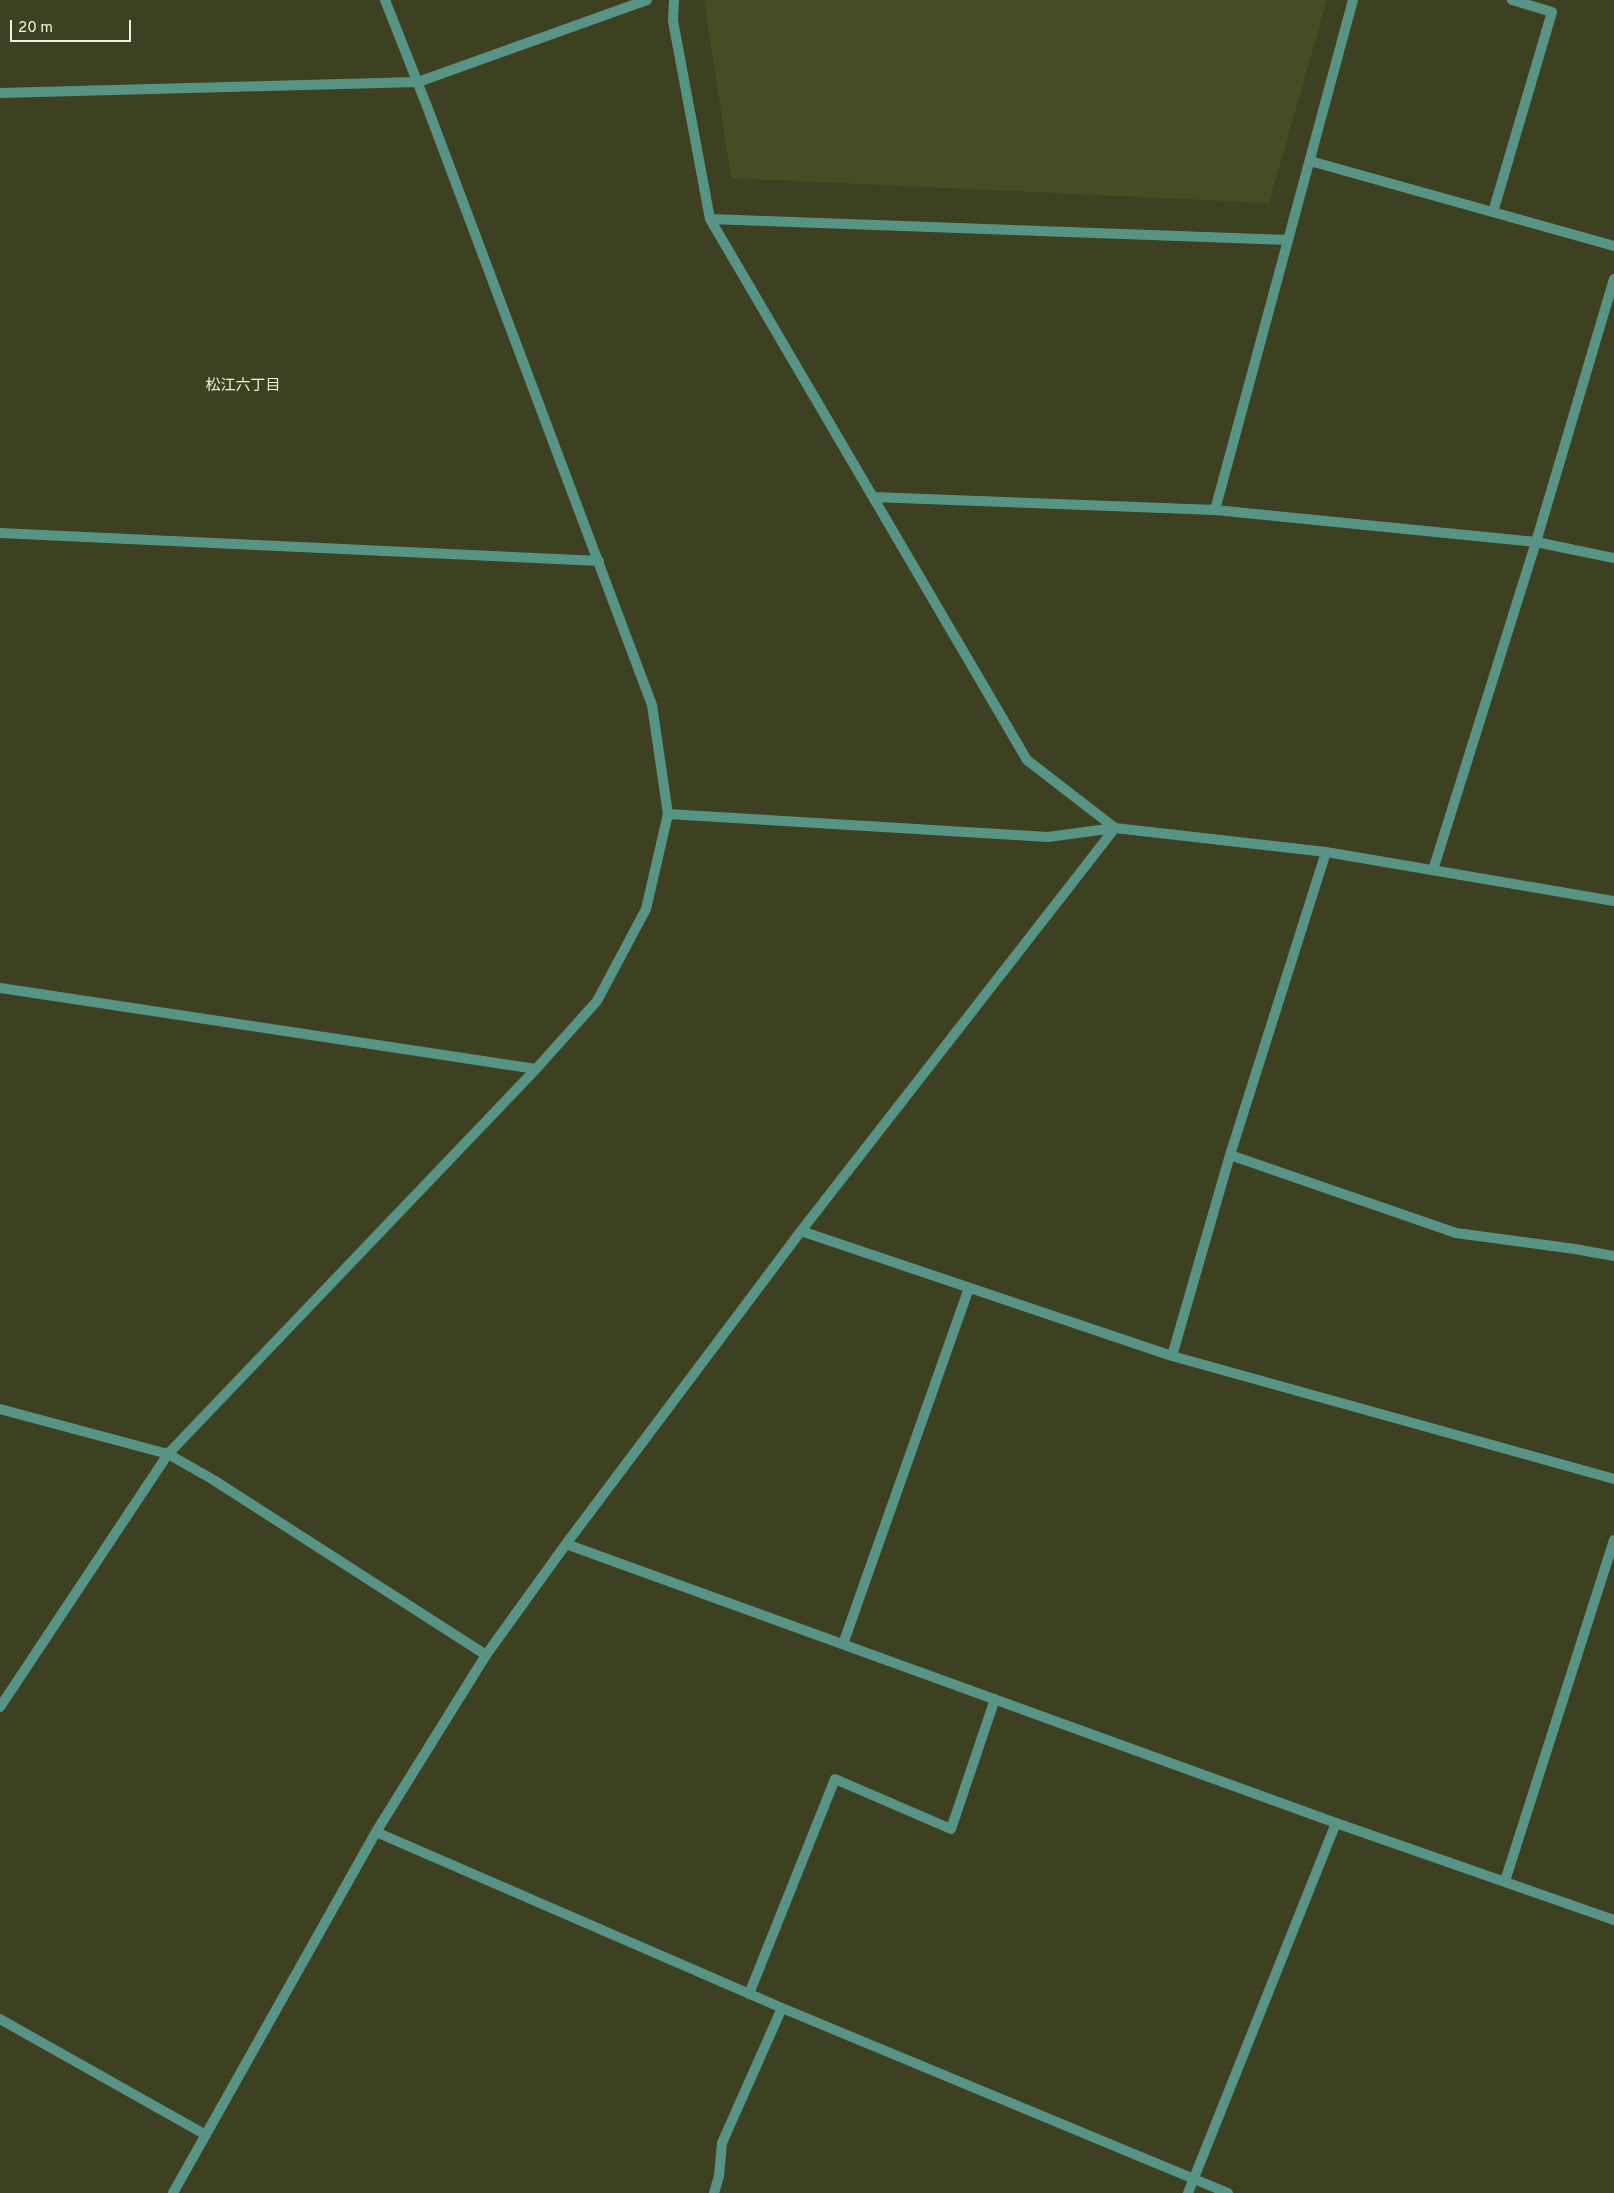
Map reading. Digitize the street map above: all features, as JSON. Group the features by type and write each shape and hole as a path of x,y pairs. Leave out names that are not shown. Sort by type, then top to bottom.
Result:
{"street":[{"path":"0,1707 168,1454 536,1069 597,1001 646,909 668,814 652,705 418,82 385,0"},
{"path":"0,93 418,82 647,0"},
{"path":"674,0 673,21 710,219 1027,760 1115,828"},
{"path":"1215,510 1353,0"},
{"path":"1493,212 1552,12 1512,0"},
{"path":"1310,161 1614,246"},
{"path":"710,219 1288,240"},
{"path":"1433,870 1536,542 1614,279"},
{"path":"873,497 1215,510 1536,542 1614,558"},
{"path":"0,533 599,561"},
{"path":"668,814 1048,837 1115,828 1326,852 1614,902"},
{"path":"173,2193 376,1832 486,1655 566,1544 801,1231 1115,828"},
{"path":"1172,1356 1230,1155 1326,852"},
{"path":"0,988 536,1069"},
{"path":"1230,1155 1456,1234 1575,1249 1614,1256"},
{"path":"801,1231 1172,1356 1614,1480"},
{"path":"843,1644 969,1288"},
{"path":"0,1409 168,1454 212,1479 486,1655"},
{"path":"1505,1882 1614,1540"},
{"path":"566,1544 1336,1823 1614,1920"},
{"path":"748,1994 835,1779 951,1828 995,1699"},
{"path":"1188,2193 1336,1823"},
{"path":"376,1832 748,1994 1228,2193"},
{"path":"714,2193 720,2176 722,2143 782,2008"},
{"path":"0,2018 206,2135"}],"shaded area":[{"path":"704,0 1327,0 1269,203 731,178"}],"district":[{"name":"松江六丁目","path":"243,387"}]}
